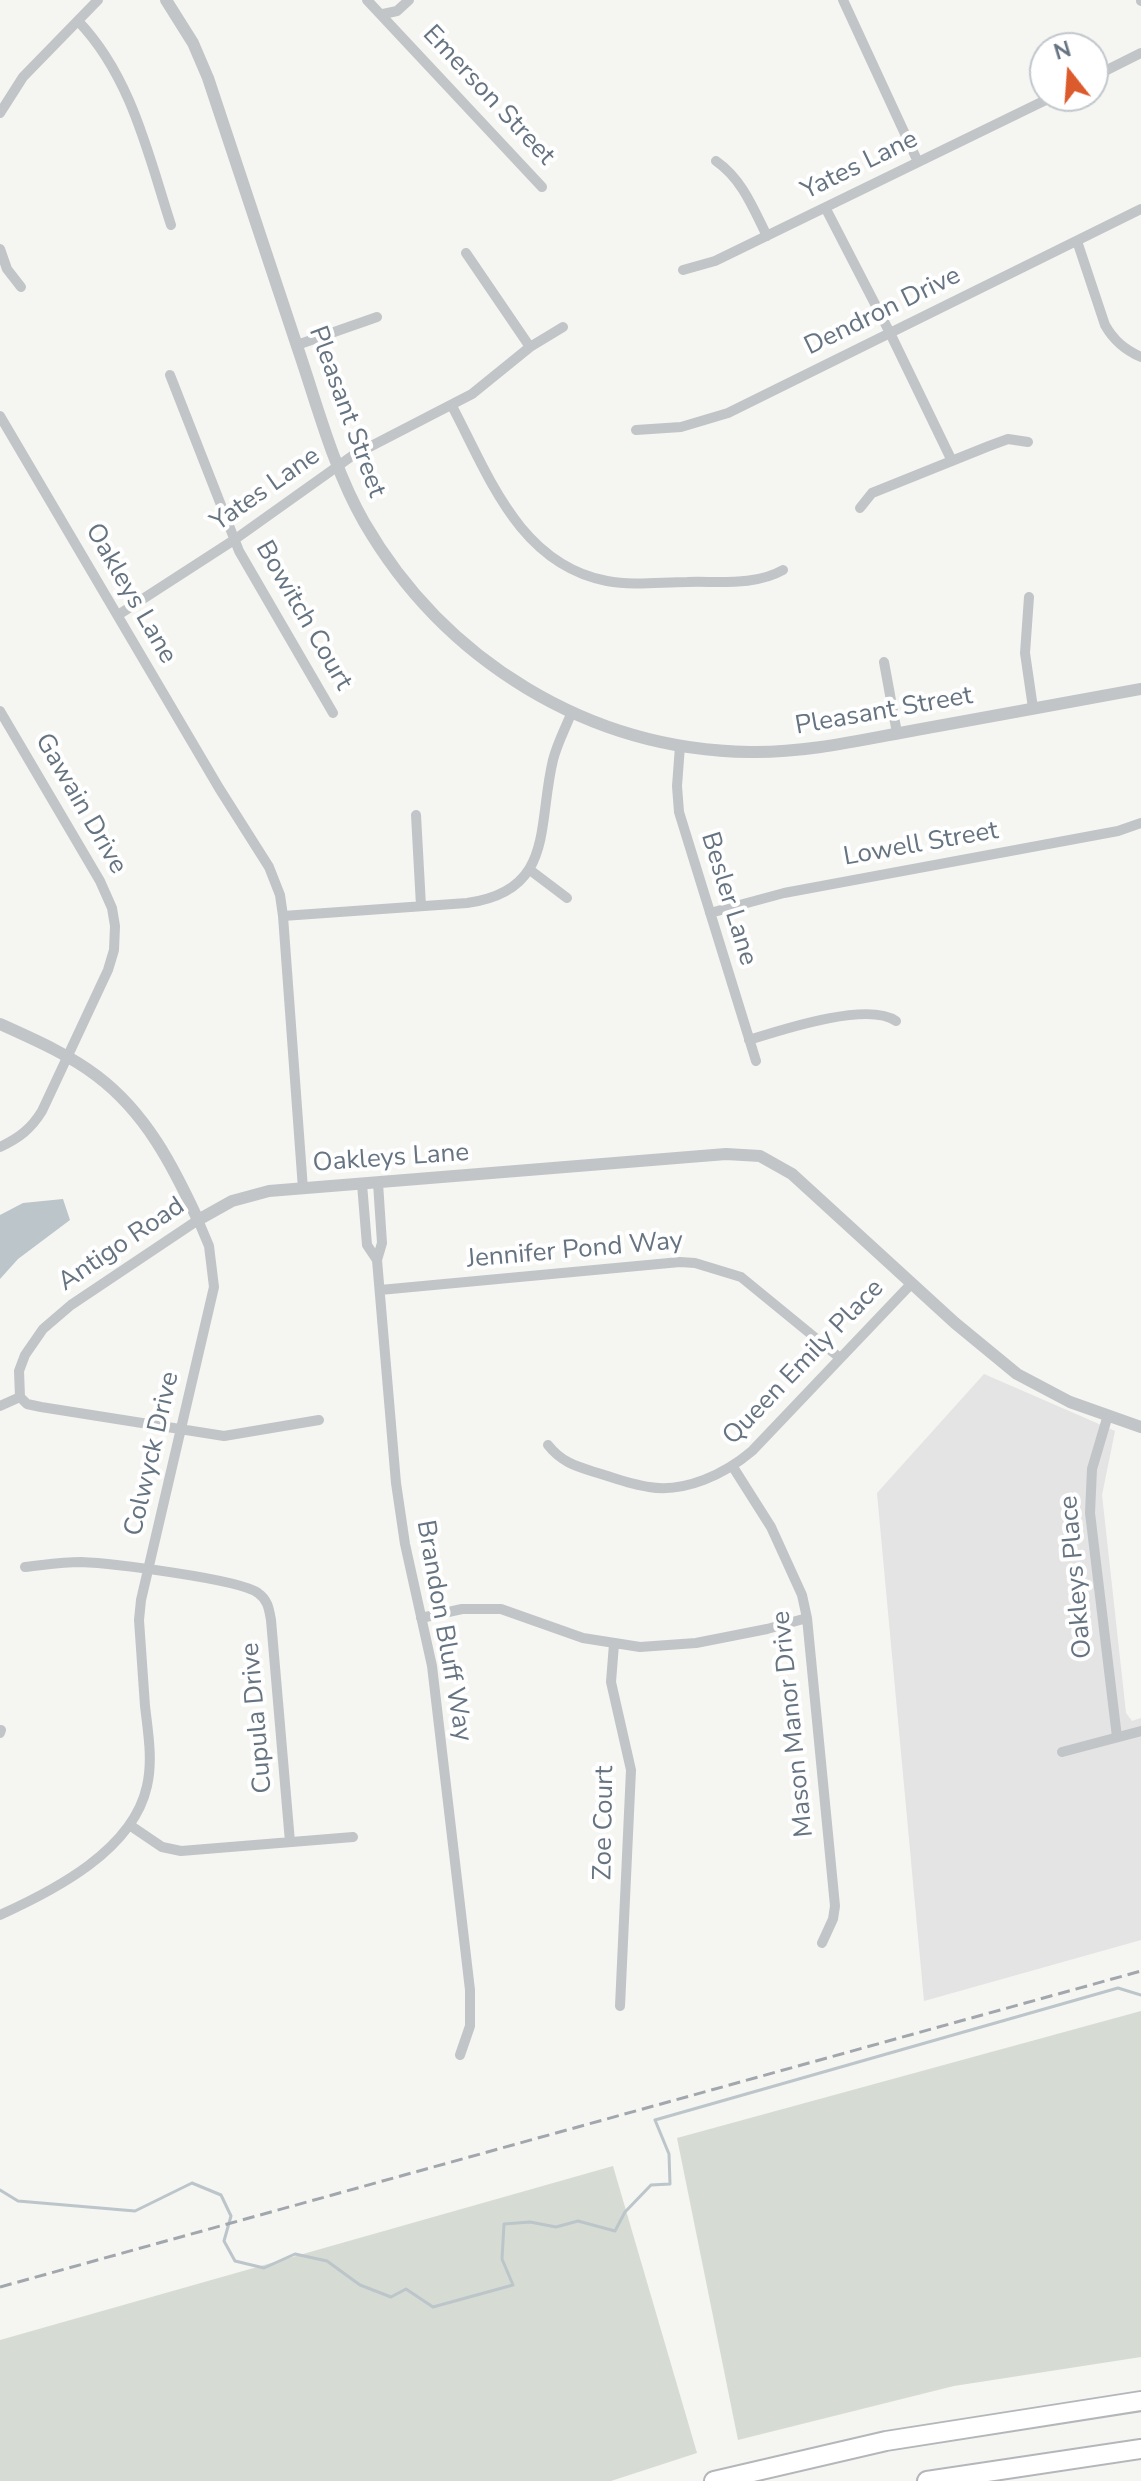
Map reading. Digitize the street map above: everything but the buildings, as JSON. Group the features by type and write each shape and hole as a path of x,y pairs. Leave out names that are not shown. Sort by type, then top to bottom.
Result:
{"highway":[{"path":"714,2481 899,2438 1141,2401"},
{"path":"927,2481 1141,2449"}],"street":[{"path":"0,113 23,77 98,0"},
{"name":"Pleasant Street","path":"166,0 193,43 208,78 350,494 376,542 418,599 459,640 490,665 571,714 625,733 680,746 722,751 786,751 1141,689"},
{"name":"Emerson Street","path":"367,0 542,187"},
{"path":"383,14 397,11 409,0"},
{"path":"843,0 918,162"},
{"path":"78,21 106,54 123,86 171,225"},
{"path":"1109,69 1141,53"},
{"name":"Yates Lane","path":"683,270 715,261 1029,108"},
{"path":"716,161 729,170 741,185 767,236"},
{"path":"826,209 952,461"},
{"name":"Dendron Drive","path":"636,430 681,427 711,420 1141,209"},
{"path":"1077,241 1105,325 1121,346 1141,357"},
{"path":"0,249 7,269 21,287"},
{"path":"466,253 530,347"},
{"path":"297,345 377,317"},
{"name":"Yates Lane","path":"118,615 234,540 364,449 472,394 530,347 563,327"},
{"name":"Bowitch Court","path":"170,375 246,565 333,713"},
{"path":"452,406 516,524 538,548 566,568 586,576 628,583 762,580 783,570"},
{"name":"Oakleys Lane","path":"0,416 219,788 269,867 280,895 303,1189 747,1154 771,1160 792,1174 988,1352 1017,1374 1048,1392 1141,1427"},
{"path":"860,508 872,493 1008,439 1028,442"},
{"path":"1029,597 1025,653 1033,708"},
{"path":"884,662 897,733"},
{"name":"Gawain Drive","path":"0,711 100,881 112,908 115,936 108,970 32,1127 0,1147"},
{"path":"283,916 487,900 506,892 524,879 540,847 553,759 571,714"},
{"name":"Besler Lane","path":"680,746 679,812 756,1061"},
{"path":"416,815 421,906"},
{"name":"Lowell Street","path":"710,913 784,893 1118,831 1141,823"},
{"path":"530,870 567,898"},
{"path":"749,1040 804,1025 859,1015 887,1016 896,1021"},
{"name":"Colwyck Drive","path":"0,1024 67,1057 109,1085 148,1127 163,1150 209,1246 214,1287 139,1620 149,1743 148,1782 144,1799 131,1826 104,1853 40,1895 0,1915"},
{"name":"Brandon Bluff Way","path":"378,1183 382,1243 377,1260 396,1483 405,1544 432,1666 471,2003 470,2026 460,2055"},
{"name":"Brandon Bluff Way","path":"362,1184 367,1245 377,1260"},
{"name":"Antigo Road","path":"20,1397 19,1371 25,1355 49,1323 71,1305 218,1207 246,1196 303,1189"},
{"name":"Jennifer Pond Way","path":"380,1290 695,1263 724,1270 748,1281 840,1358"},
{"name":"Queen Emily Place","path":"548,1445 566,1463 650,1488 695,1482 733,1467 752,1451 912,1283"},
{"path":"0,1406 20,1397 27,1404 41,1407 215,1435 240,1435 319,1420"},
{"name":"Oakleys Place","path":"1108,1415 1092,1469 1090,1513 1117,1737"},
{"name":"Mason Manor Drive","path":"733,1467 771,1527 792,1569 807,1618 835,1906 833,1919 822,1943"},
{"path":"25,1567 81,1562 148,1570"},
{"name":"Cupula Drive","path":"148,1570 243,1585 260,1594 269,1606 290,1842"},
{"path":"421,1618 462,1609 501,1609 583,1638 650,1647 696,1643 807,1618"},
{"name":"Zoe Court","path":"614,1644 611,1682 630,1759 632,1781 620,2006"},
{"path":"1062,1752 1141,1731"},
{"path":"131,1826 162,1847 181,1851 353,1837"}],"shaded area":[{"path":"63,1199 70,1220 18,1259 0,1279 0,1215 23,1203"},
{"path":"984,1374 1115,1431 1102,1495 1126,1713 1132,1721 1141,1718 1141,1940 924,2001 877,1493"},
{"path":"1141,2011 1141,2357 954,2386 738,2440 677,2138"},
{"path":"613,2166 697,2453 611,2481 0,2481 0,2340"}],"waterway":[{"path":"0,2190 18,2201 135,2211 192,2183 221,2195 231,2216 224,2241 235,2261 264,2268 295,2254 327,2261 360,2285 391,2297 406,2289 433,2307 513,2285 502,2259 504,2224 530,2222 556,2227 578,2221 615,2231 625,2212 651,2185 670,2184 669,2154 655,2120 1118,1988 1141,1995"}],"railway":[{"path":"0,2287 1141,1971"}]}
